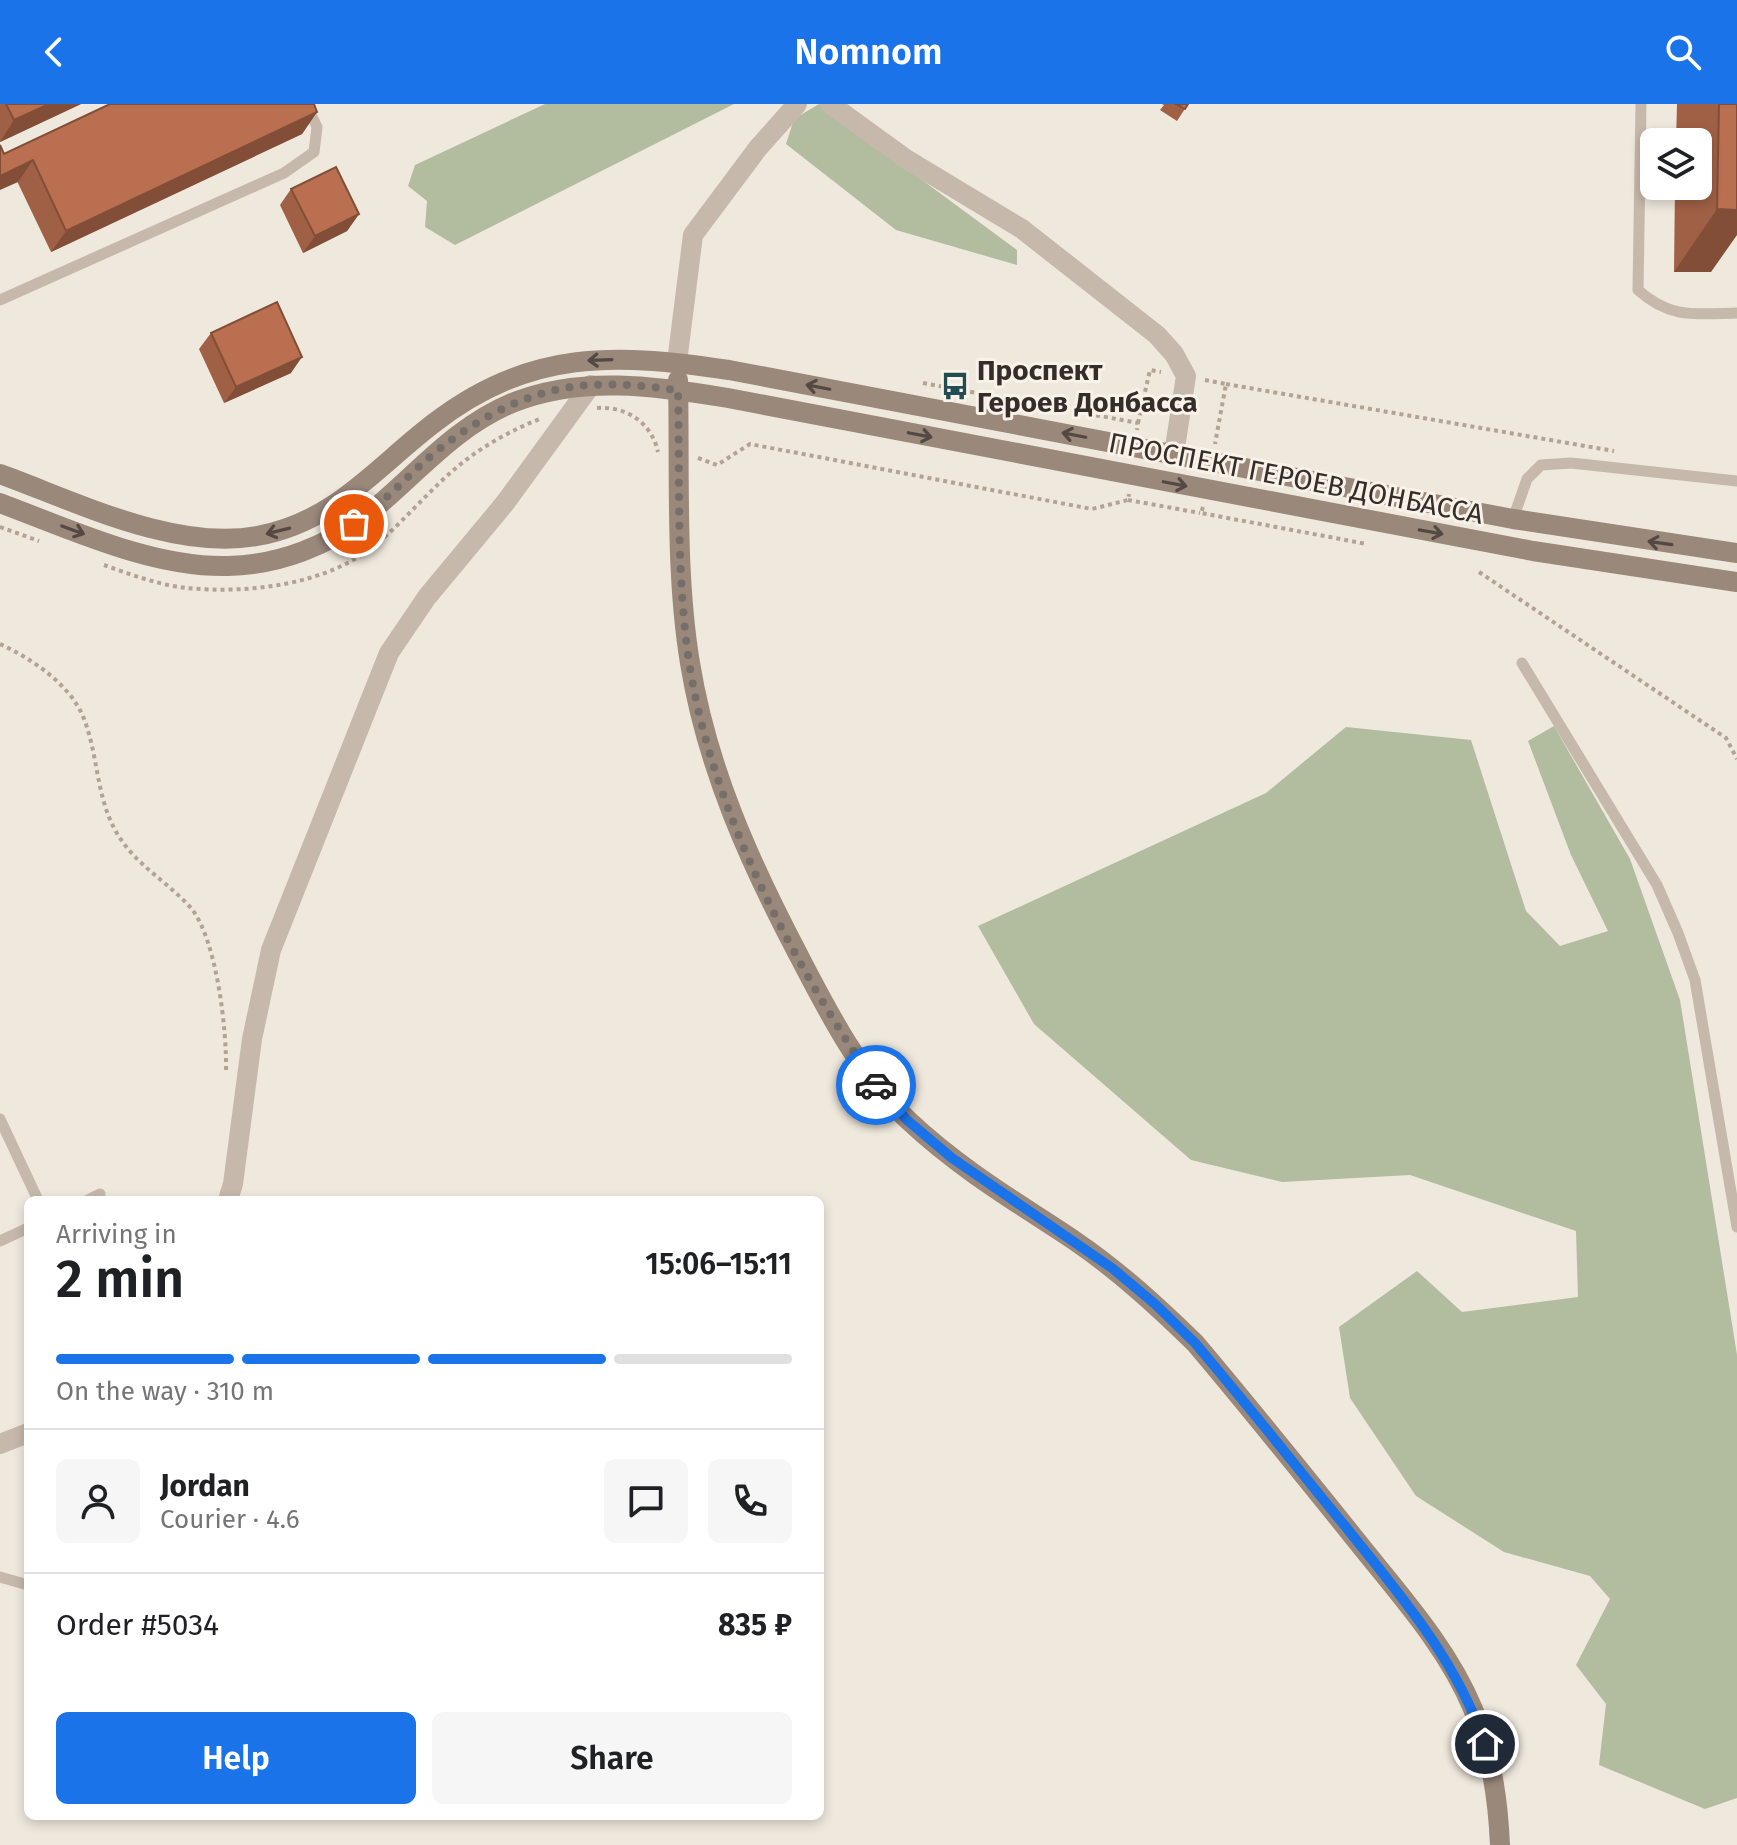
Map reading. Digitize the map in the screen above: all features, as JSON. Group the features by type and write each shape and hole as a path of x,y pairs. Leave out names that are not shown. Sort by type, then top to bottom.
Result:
{"street":[{"path":"797,104 758,148 693,235 677,362 682,598 689,662 709,750 730,812 768,896 847,1043 877,1086 907,1120 980,1179 1112,1268 1195,1343 1412,1610 1451,1665 1473,1708 1494,1783 1500,1845"},
{"path":"830,104 906,159 1022,229 1157,335 1174,354 1186,376 1174,454"},
{"name":"ПРОСПЕКТ ГЕРОЕВ ДОНБАССА","path":"0,474 117,517 174,533 216,539 256,536 293,527 325,513 357,490 434,423 474,395 517,375 560,363 597,359 677,362 1513,519 1737,553"},
{"path":"229,1196 252,1039 271,950 389,653 427,597 505,503 591,385"},
{"name":"ПРОСПЕКТ ГЕРОЕВ ДОНБАССА","path":"0,503 106,542 190,564 228,566 269,561 305,551 340,534 368,514 432,455 473,424 511,404 548,391 591,385 678,390 1533,551 1737,582"},
{"path":"0,1444 24,1435"}],"lane":[{"path":"0,300 284,173 314,152 317,127 306,104"},
{"path":"1641,104 1638,290 1653,304 1679,314 1737,313"},
{"path":"1513,519 1527,479 1541,465 1571,463 1737,481"},
{"path":"1522,663 1657,885 1678,933 1695,980 1737,1227"},
{"path":"0,1119 36,1196"},
{"path":"96,1196 100,1194"},
{"path":"0,1241 24,1230"},
{"path":"0,1577 24,1584"}],"path":[{"path":"923,383 1138,423 1135,447"},
{"path":"1226,384 1613,451"},
{"path":"590,409 604,408 626,413 642,423 654,435 659,458 697,458 717,465 750,444 1092,509 1128,500 1201,513"},
{"path":"98,563 184,588 242,589 300,581 340,565 376,545 462,463 516,428 551,415"},
{"path":"1128,500 1131,476"},
{"path":"0,527 42,542"},
{"path":"1479,572 1726,738 1737,759"},
{"path":"0,644 20,654 63,687 81,713 103,804 118,835 135,858 189,906 200,921 222,1009 226,1084"}],"green space":[{"path":"545,104 734,104 455,245 425,227 427,201 408,186 415,165"},
{"path":"819,104 1017,250 1017,265 896,230 786,144 794,119"},
{"path":"1554,726 1630,859 1680,1000 1737,1355 1737,1798 1705,1809 1599,1765 1606,1704 1576,1665 1610,1599 1590,1576 1504,1552 1416,1496 1350,1398 1339,1327 1417,1271 1462,1312 1578,1297 1576,1231 1410,1175 1282,1182 1191,1160 1034,1024 978,926 1266,793 1346,727 1471,740 1526,911 1560,946 1608,931 1571,855 1528,741"}],"building":[{"path":"6,104 49,104 14,120"},
{"path":"110,104 314,104 317,112 66,231 33,160 0,176 0,145 4,154"},
{"path":"1719,104 1737,104 1737,210 1717,209"},
{"path":"336,167 359,214 315,236 291,189"},
{"path":"277,302 302,357 236,387 211,333"}],"way so far":[{"path":"354,524 432,455 473,424 511,404 548,391 591,385 678,390 682,598 689,662 709,750 730,812 768,896 810,979 847,1043 876,1085"}],"place":[{"name":"Проспект Героев Донбасса","path":"955,386"}],"route":[{"path":"876,1085 907,1120 952,1158 1112,1268 1195,1343 1412,1610 1451,1665 1473,1708 1485,1744"}]}
